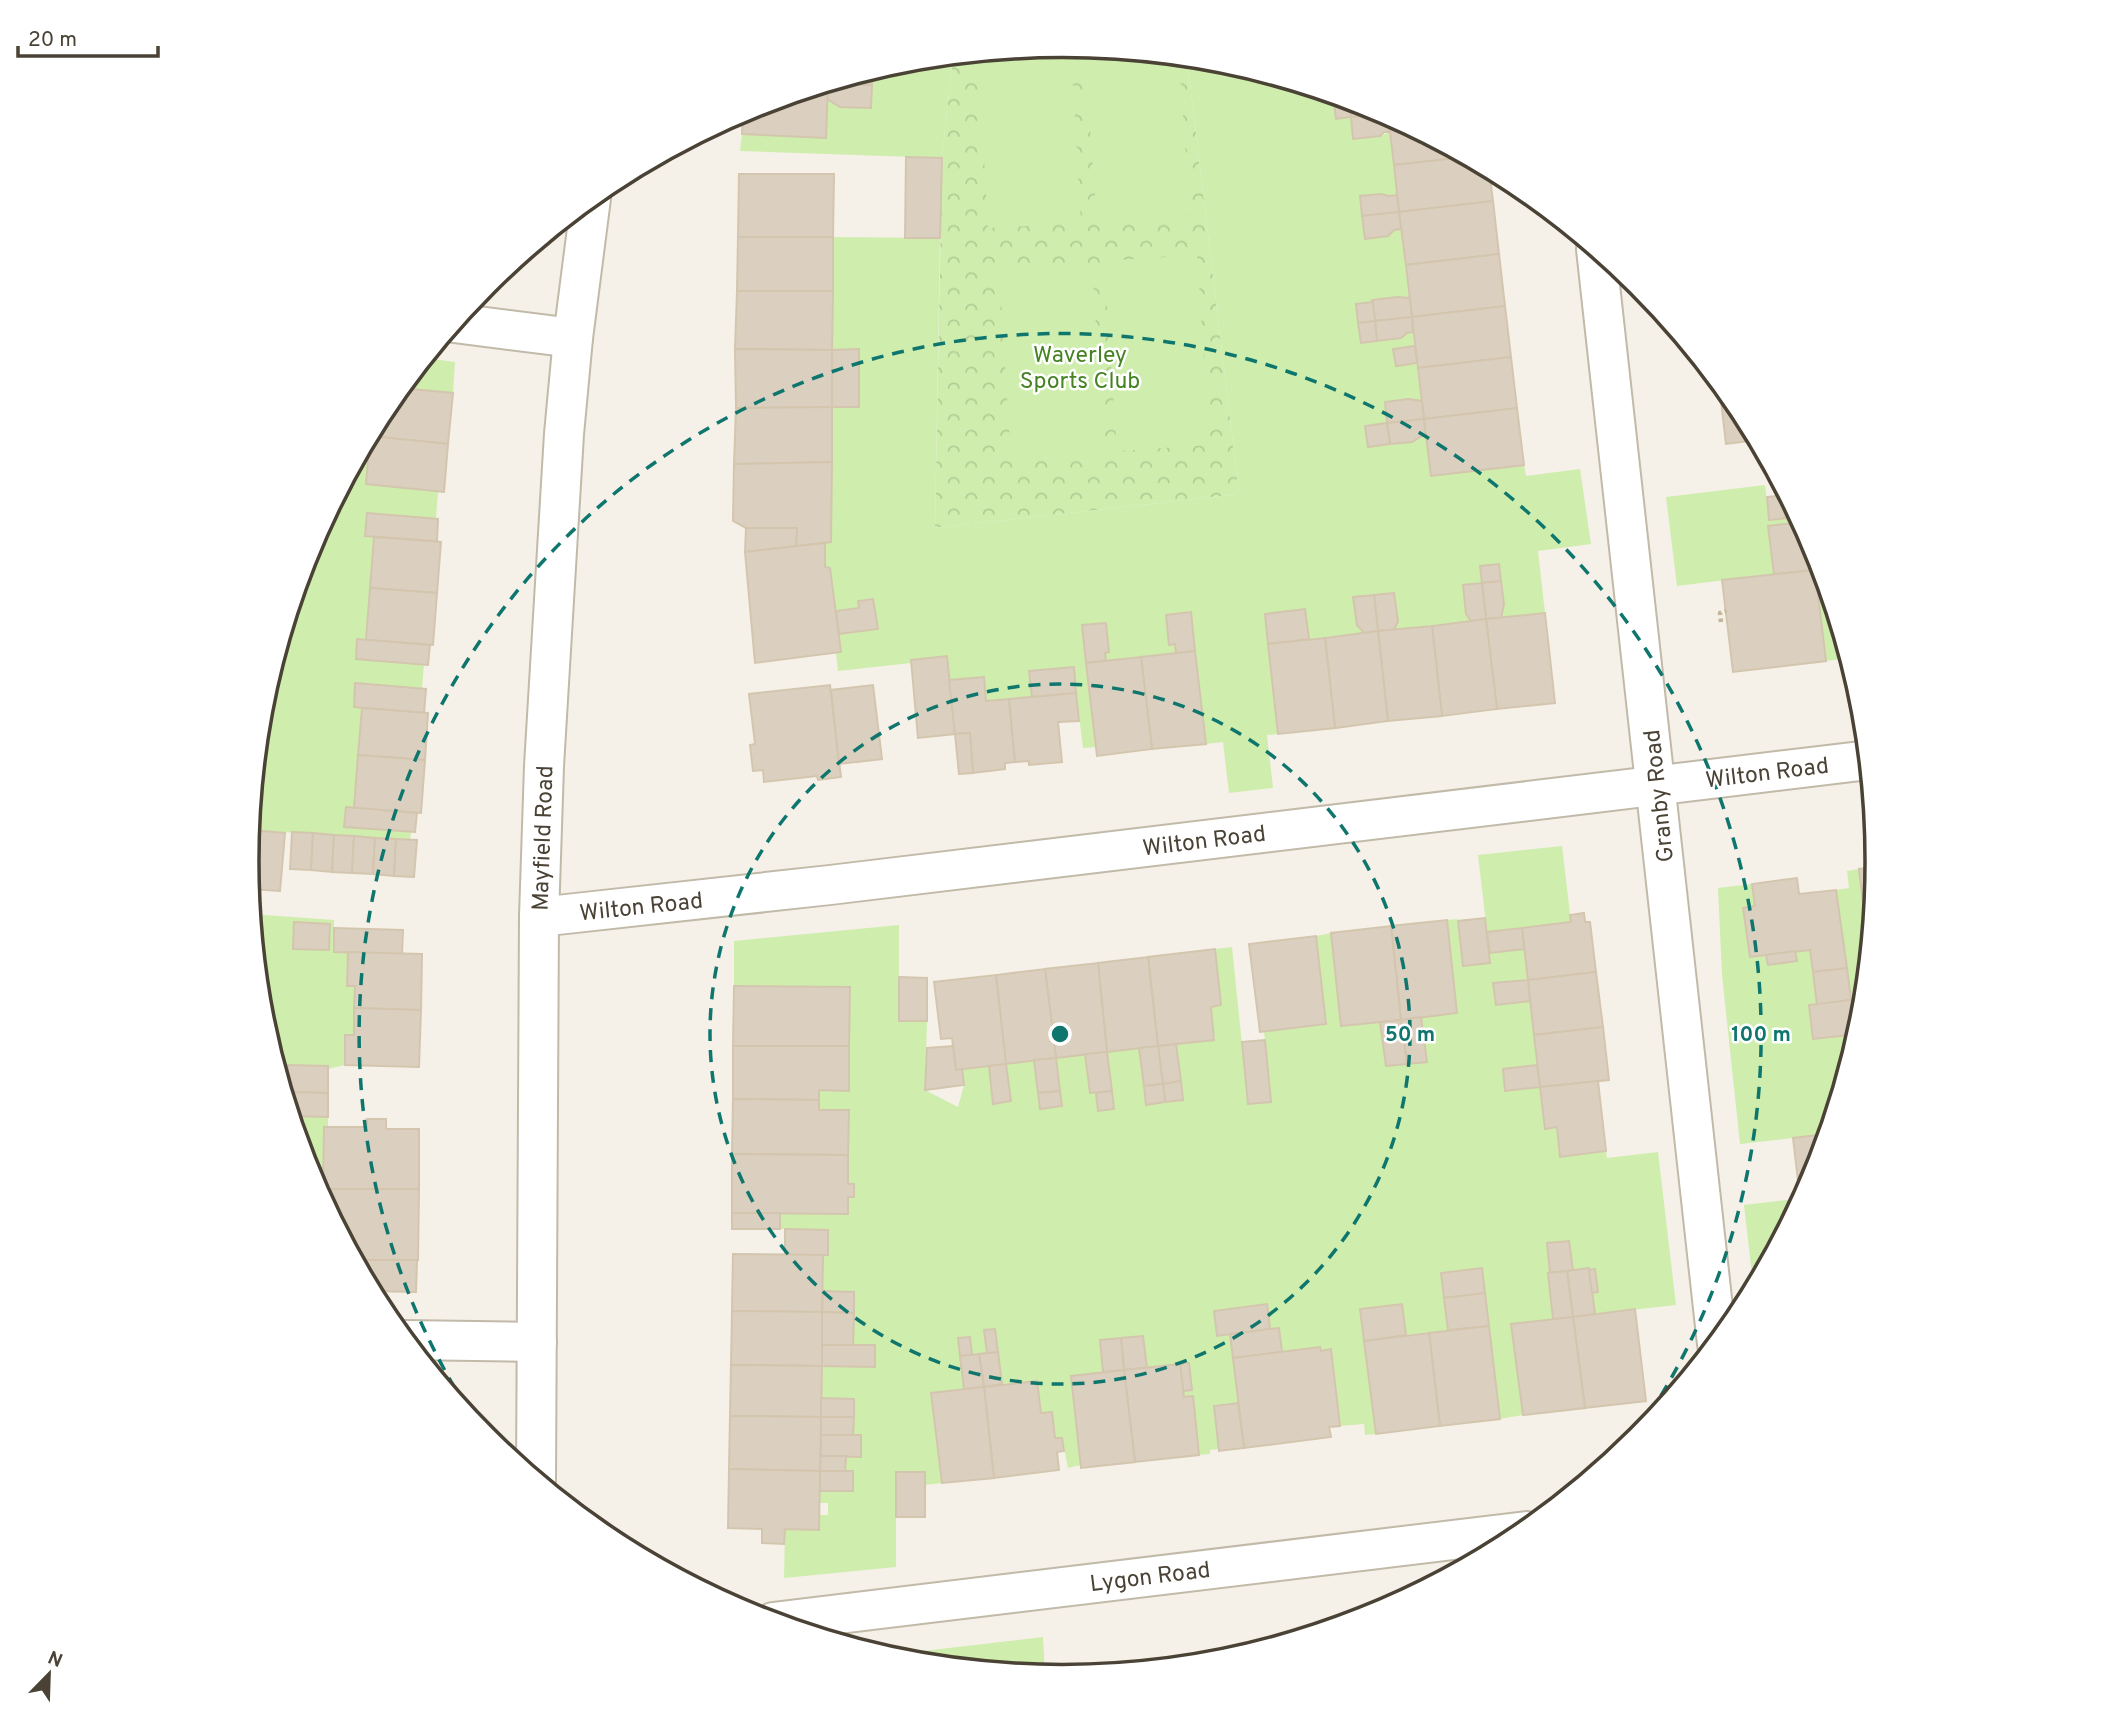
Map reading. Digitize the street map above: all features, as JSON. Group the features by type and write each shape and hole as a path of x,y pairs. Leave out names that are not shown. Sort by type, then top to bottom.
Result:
{"street":[{"name":"Mayfield Road","path":"536,1469 539,916 544,766 573,338 589,212"},
{"name":"Granby Road","path":"1597,262 1715,1330"},
{"path":"465,324 573,338"},
{"name":"Wilton Road","path":"539,916 830,885 1859,761"},
{"path":"417,1340 537,1342"},
{"name":"Lygon Road","path":"795,1619 1503,1534"}],"path":[{"path":"1721,622 1720,613 1726,611"}],"green space":[{"name":"Waverley Sports Club","path":"1062,58 1115,59 1188,68 1239,494 935,528 942,158 952,66 1010,59"},
{"path":"1072,58 1081,223 988,228 978,63 1010,59"},
{"path":"1085,58 1115,59 1180,67 1190,215 1097,222"},
{"path":"952,66 942,158 740,151 742,134 825,138 827,99 840,107 870,108 871,81"},
{"path":"1188,68 1271,85 1334,105 1336,119 1351,117 1354,139 1390,132 1397,195 1360,196 1362,216 1394,230 1401,229 1410,298 1357,304 1361,343 1401,338 1413,332 1415,346 1393,349 1396,366 1417,363 1422,401 1408,399 1385,402 1387,423 1368,447 1412,442 1425,434 1431,476 1524,465 1526,476 1580,469 1591,544 1538,551 1545,613 1501,618 1504,604 1499,564 1480,566 1482,583 1463,586 1466,614 1471,621 1394,630 1398,621 1394,593 1353,597 1357,625 1364,633 1309,639 1305,609 1265,614 1278,734 1267,735 1273,788 1229,793 1223,742 1206,744 1191,613 1166,616 1169,644 1175,644 1176,653 1106,661 1105,653 1109,652 1106,623 1082,626 1096,747 1083,748 1073,667 1029,671 1032,697 986,701 984,677 949,680 946,656 911,660 911,663 838,671 836,653 841,652 839,634 878,628 873,599 858,601 859,608 836,611 830,568 825,567 825,543 831,542 832,407 858,407 859,350 832,350 833,237 940,238 935,528 1239,494"},
{"path":"1197,255 1210,445 1117,451 1104,261"},
{"path":"1092,263 1104,453 1011,459 999,268"},
{"path":"435,359 455,362 453,393 413,389"},
{"path":"368,457 366,484 438,491 436,519 367,514 365,535 374,537 366,640 424,664 422,688 355,684 354,707 362,708 354,808 344,827 411,832 410,840 260,831 266,757 286,653 320,554"},
{"path":"1765,485 1769,520 1789,518 1791,523 1768,526 1774,574 1677,586 1666,497"},
{"path":"1817,585 1840,659 1826,661"},
{"path":"1562,846 1571,922 1487,932 1478,855"},
{"path":"1859,869 1865,917 1854,1000 1851,1000 1836,890 1849,888 1847,871"},
{"path":"1752,884 1755,906 1743,908 1750,957 1766,955 1768,965 1796,961 1795,951 1810,950 1817,1005 1809,1006 1813,1039 1847,1035 1818,1135 1740,1144 1722,975 1718,888"},
{"path":"260,915 334,920 334,952 348,952 347,985 355,986 354,1035 345,1035 345,1065 328,1069 328,1066 288,1065 288,1076 274,1018"},
{"path":"1457,919 1463,966 1490,963 1490,953 1524,949 1528,980 1494,983 1496,1005 1530,1001 1537,1065 1503,1069 1505,1090 1540,1087 1545,1129 1557,1127 1560,1156 1606,1151 1607,1158 1658,1152 1676,1305 1595,1314 1592,1293 1595,1269 1573,1270 1569,1241 1547,1243 1553,1319 1512,1324 1523,1415 1500,1419 1482,1269 1441,1273 1448,1330 1406,1335 1402,1304 1360,1309 1376,1434 1365,1435 1364,1424 1340,1426 1331,1350 1321,1351 1320,1347 1282,1352 1270,1329 1266,1304 1214,1311 1217,1335 1230,1334 1238,1403 1214,1406 1219,1449 1210,1450 1210,1454 1199,1455 1193,1396 1184,1397 1183,1391 1192,1390 1189,1363 1147,1368 1143,1336 1100,1340 1103,1372 1071,1377 1081,1465 1068,1468 1062,1438 1055,1438 1052,1413 1041,1413 1037,1381 1002,1384 995,1329 984,1331 987,1353 972,1355 970,1337 958,1338 964,1389 931,1393 942,1483 925,1485 924,1472 896,1472 896,1567 784,1578 785,1529 819,1530 820,1515 828,1515 828,1503 820,1503 820,1491 852,1491 853,1471 845,1471 846,1456 861,1456 861,1435 853,1435 854,1399 821,1398 822,1366 875,1366 875,1345 853,1346 854,1292 823,1291 823,1255 828,1255 828,1230 780,1229 780,1213 848,1213 849,1110 819,1110 819,1090 849,1091 850,987 734,986 734,941 899,925 899,1020 927,1021 925,1090 958,1107 964,1085 962,1069 989,1066 993,1104 1010,1101 1006,1064 1034,1060 1040,1108 1061,1106 1056,1058 1085,1054 1090,1093 1096,1093 1098,1110 1114,1108 1107,1052 1139,1048 1146,1104 1183,1100 1176,1044 1214,1039 1211,1007 1221,1005 1215,949 1232,947 1248,1103 1271,1101 1264,1032 1326,1024 1316,936 1331,933 1341,1026 1380,1022 1386,1066 1427,1062 1421,1017 1457,1013 1447,920"},
{"path":"300,1116 328,1117 328,1127 324,1127 323,1168 320,1168"},
{"path":"1791,1200 1752,1274 1744,1205"},
{"path":"1043,1637 1044,1665 1010,1664 917,1652"}],"building":[{"path":"872,81 872,85 856,85"},
{"path":"856,85 872,85 871,108 840,107 827,99 827,93"},
{"path":"828,93 826,138 742,134 742,125"},
{"path":"1334,105 1350,111 1351,117 1336,119"},
{"path":"1350,111 1362,116 1351,117"},
{"path":"1362,116 1389,128 1390,132 1353,139 1351,117"},
{"path":"1390,128 1452,159 1394,165"},
{"path":"906,157 942,158 940,238 905,238"},
{"path":"1452,159 1491,182 1493,201 1399,212 1394,165"},
{"path":"739,174 834,174 833,237 738,237"},
{"path":"1397,195 1399,212 1362,216 1360,196"},
{"path":"1493,201 1499,254 1406,265 1399,212"},
{"path":"1399,212 1401,229 1394,230 1388,236 1365,239 1362,216"},
{"path":"738,237 833,237 833,291 737,291"},
{"path":"1499,254 1505,306 1412,317 1406,265"},
{"path":"737,291 833,291 832,350 735,349"},
{"path":"1410,298 1412,317 1375,321 1372,300"},
{"path":"1373,302 1375,321 1358,323 1356,304"},
{"path":"1505,306 1511,357 1418,368 1412,317"},
{"path":"1412,317 1413,332 1401,338 1377,341 1375,321"},
{"path":"1375,321 1377,341 1361,343 1358,323"},
{"path":"1415,346 1417,363 1396,366 1393,349"},
{"path":"735,349 832,350 832,407 736,408"},
{"path":"859,349 859,407 832,407 832,350"},
{"path":"1511,357 1517,408 1424,419 1418,368"},
{"path":"413,389 453,393 448,444 380,437"},
{"path":"1408,399 1422,401 1424,419 1387,423 1385,402"},
{"path":"1721,401 1747,441 1726,444"},
{"path":"832,407 832,462 734,464 736,408"},
{"path":"1517,408 1524,465 1431,476 1424,419"},
{"path":"1424,419 1425,434 1412,442 1390,444 1387,423"},
{"path":"1387,423 1390,444 1368,447 1365,426"},
{"path":"380,437 448,444 444,492 366,484 368,456"},
{"path":"832,462 831,542 796,546 797,528 746,528 733,521 734,464"},
{"path":"1778,496 1789,518 1769,520 1767,497"},
{"path":"367,513 438,519 437,541 365,536"},
{"path":"1791,523 1811,570 1774,574 1768,526"},
{"path":"746,528 797,528 796,546 745,552"},
{"path":"374,537 441,542 437,593 370,588"},
{"path":"825,543 825,567 830,568 841,652 755,663 745,552"},
{"path":"1499,564 1501,581 1482,583 1480,566"},
{"path":"1811,570 1817,584 1826,661 1733,672 1722,580"},
{"path":"1501,581 1504,604 1501,618 1486,619 1482,583"},
{"path":"1482,583 1486,619 1471,621 1466,614 1463,585"},
{"path":"370,588 437,593 433,645 366,640"},
{"path":"1394,593 1398,621 1394,630 1378,631 1374,595"},
{"path":"1374,595 1378,631 1364,633 1357,625 1353,597"},
{"path":"873,599 878,629 839,634 836,611 859,608 858,601"},
{"path":"1305,609 1309,639 1268,644 1265,614"},
{"path":"1191,612 1195,651 1176,653 1175,644 1169,645 1166,615"},
{"path":"1545,613 1555,703 1497,709 1486,619"},
{"path":"1486,619 1497,709 1442,716 1432,626"},
{"path":"1106,623 1109,652 1105,653 1106,661 1086,663 1082,625"},
{"path":"1432,626 1442,716 1388,721 1378,631"},
{"path":"1378,631 1388,721 1335,728 1325,638"},
{"path":"1325,638 1335,728 1278,734 1268,644"},
{"path":"357,639 430,645 428,665 356,659"},
{"path":"1195,651 1206,744 1152,749 1141,657"},
{"path":"947,656 955,734 918,738 911,660"},
{"path":"1141,657 1152,749 1097,756 1086,663"},
{"path":"1074,667 1076,693 1032,697 1029,671"},
{"path":"984,677 986,701 1009,699 1015,762 1005,763 1005,769 973,773 970,733 955,734 949,680"},
{"path":"355,683 426,689 424,713 354,707"},
{"path":"830,685 841,777 818,780 817,776 764,782 763,770 753,771 750,745 755,744 749,694"},
{"path":"873,685 882,759 839,764 831,690"},
{"path":"1076,693 1079,721 1058,722 1062,762 1029,765 1029,761 1015,762 1009,699"},
{"path":"362,708 428,713 425,760 358,755"},
{"path":"970,733 973,773 959,774 955,734"},
{"path":"358,755 425,760 421,813 354,808"},
{"path":"346,807 417,813 415,832 344,827"},
{"path":"260,831 285,833 280,891 260,890"},
{"path":"292,832 313,833 311,870 290,869"},
{"path":"313,833 334,835 332,872 311,870"},
{"path":"334,835 354,836 352,873 332,872"},
{"path":"354,836 375,838 373,874 352,873"},
{"path":"375,838 396,839 394,876 373,874"},
{"path":"396,839 417,840 414,877 394,876"},
{"path":"1866,868 1865,917 1859,869"},
{"path":"1797,878 1799,894 1836,890 1847,968 1813,972 1810,950 1750,957 1743,908 1755,906 1752,884"},
{"path":"1584,913 1585,922 1590,922 1596,972 1528,980 1522,928 1571,922 1570,915"},
{"path":"1485,918 1490,963 1463,966 1458,921"},
{"path":"1447,920 1457,1013 1401,1020 1391,926"},
{"path":"294,922 330,924 329,950 293,949"},
{"path":"1391,926 1401,1020 1341,1026 1331,933"},
{"path":"334,928 403,930 402,954 334,952"},
{"path":"1522,928 1524,949 1490,953 1487,932"},
{"path":"1316,936 1326,1024 1260,1032 1249,944"},
{"path":"1215,949 1221,1005 1211,1007 1214,1040 1158,1046 1148,957"},
{"path":"1795,951 1797,961 1768,965 1766,955"},
{"path":"348,952 422,954 421,1010 354,1008 355,986 347,986"},
{"path":"1148,957 1158,1046 1107,1052 1098,963"},
{"path":"1098,963 1107,1052 1056,1058 1045,969"},
{"path":"1847,968 1851,1000 1817,1005 1813,972"},
{"path":"1045,969 1056,1058 1006,1064 996,975"},
{"path":"1596,972 1603,1027 1534,1035 1528,980"},
{"path":"996,975 1006,1064 956,1070 952,1038 941,1039 934,982"},
{"path":"899,977 927,978 927,1021 899,1021"},
{"path":"1528,980 1530,1001 1496,1005 1493,983"},
{"path":"734,986 850,987 849,1046 733,1046"},
{"path":"1854,1000 1847,1035 1813,1039 1809,1005"},
{"path":"354,1008 421,1010 419,1067 345,1065 345,1035 354,1035"},
{"path":"1421,1017 1427,1062 1407,1064 1401,1020"},
{"path":"1401,1020 1407,1064 1386,1066 1380,1022"},
{"path":"1603,1027 1609,1080 1540,1087 1534,1035"},
{"path":"1265,1040 1271,1102 1248,1104 1242,1042"},
{"path":"1176,1044 1181,1081 1163,1084 1158,1046"},
{"path":"733,1046 849,1046 849,1091 819,1090 819,1100 733,1099"},
{"path":"953,1046 956,1070 962,1069 964,1085 925,1090 927,1048"},
{"path":"1158,1046 1163,1084 1144,1086 1139,1048"},
{"path":"1107,1052 1112,1091 1090,1093 1085,1054"},
{"path":"1056,1058 1060,1091 1038,1093 1034,1060"},
{"path":"1006,1064 1011,1101 993,1104 989,1066"},
{"path":"288,1065 328,1066 328,1093 293,1092"},
{"path":"1537,1065 1540,1087 1505,1091 1503,1069"},
{"path":"1181,1081 1183,1100 1165,1102 1163,1084"},
{"path":"1598,1081 1606,1151 1560,1157 1557,1127 1545,1129 1540,1087"},
{"path":"1163,1084 1165,1102 1146,1105 1144,1086"},
{"path":"1060,1091 1062,1106 1040,1109 1038,1093"},
{"path":"1112,1091 1114,1109 1098,1111 1096,1093"},
{"path":"293,1092 328,1093 328,1117 300,1116"},
{"path":"733,1099 819,1100 819,1110 849,1110 848,1155 732,1154"},
{"path":"367,1119 386,1119 386,1129 419,1129 419,1189 329,1189 323,1176 324,1127 367,1127"},
{"path":"1818,1135 1798,1184 1793,1138"},
{"path":"732,1154 848,1155 848,1184 854,1184 854,1197 848,1197 848,1214 732,1213"},
{"path":"329,1189 419,1189 418,1260 364,1260"},
{"path":"732,1213 780,1213 780,1229 732,1229"},
{"path":"785,1229 828,1230 828,1255 785,1255"},
{"path":"1569,1241 1573,1270 1550,1273 1547,1243"},
{"path":"733,1254 823,1255 822,1312 732,1311"},
{"path":"364,1260 417,1260 416,1292 384,1291"},
{"path":"1482,1268 1485,1293 1444,1298 1441,1273"},
{"path":"1589,1268 1595,1314 1573,1317 1567,1271"},
{"path":"1595,1269 1598,1292 1592,1293 1589,1270"},
{"path":"1567,1271 1573,1317 1553,1319 1548,1273"},
{"path":"823,1291 854,1292 854,1313 822,1312"},
{"path":"1485,1293 1489,1326 1448,1330 1444,1298"},
{"path":"1267,1304 1270,1329 1217,1336 1214,1311"},
{"path":"1402,1304 1406,1335 1364,1341 1360,1309"},
{"path":"1635,1309 1646,1401 1585,1408 1573,1317"},
{"path":"732,1311 822,1312 822,1366 731,1365"},
{"path":"822,1312 854,1313 853,1346 822,1345"},
{"path":"1573,1317 1585,1408 1523,1415 1511,1324"},
{"path":"1489,1326 1500,1419 1440,1426 1429,1333"},
{"path":"1279,1328 1282,1352 1233,1358 1230,1334"},
{"path":"995,1329 998,1352 987,1353 984,1330"},
{"path":"1429,1333 1440,1426 1376,1434 1364,1341"},
{"path":"1143,1336 1147,1368 1124,1370 1121,1338"},
{"path":"970,1337 972,1355 960,1356 958,1338"},
{"path":"1121,1338 1124,1370 1103,1372 1100,1340"},
{"path":"822,1345 875,1345 875,1367 822,1366"},
{"path":"1320,1347 1321,1351 1331,1349 1340,1426 1329,1427 1331,1437 1244,1448 1233,1358"},
{"path":"998,1352 1002,1384 984,1387 979,1354"},
{"path":"979,1354 984,1387 964,1389 960,1356"},
{"path":"1189,1363 1192,1390 1183,1391 1180,1364"},
{"path":"1180,1364 1184,1397 1193,1396 1199,1455 1135,1462 1124,1370"},
{"path":"731,1365 822,1366 821,1417 730,1416"},
{"path":"1124,1370 1135,1462 1081,1468 1071,1376"},
{"path":"1037,1381 1041,1413 1052,1412 1055,1438 1062,1438 1064,1451 1057,1452 1059,1470 994,1478 984,1387"},
{"path":"984,1387 994,1478 942,1483 931,1393"},
{"path":"821,1398 854,1399 854,1417 821,1417"},
{"path":"1238,1403 1244,1448 1219,1451 1214,1406"},
{"path":"730,1416 821,1417 820,1471 729,1469"},
{"path":"821,1417 854,1417 853,1435 821,1435"},
{"path":"821,1435 861,1435 861,1457 821,1456"},
{"path":"821,1456 846,1456 845,1471 820,1471"},
{"path":"729,1469 820,1471 819,1530 785,1529 784,1544 762,1543 762,1529 728,1528"},
{"path":"820,1471 853,1471 853,1491 820,1491"},
{"path":"896,1472 925,1472 925,1517 896,1517"}]}
